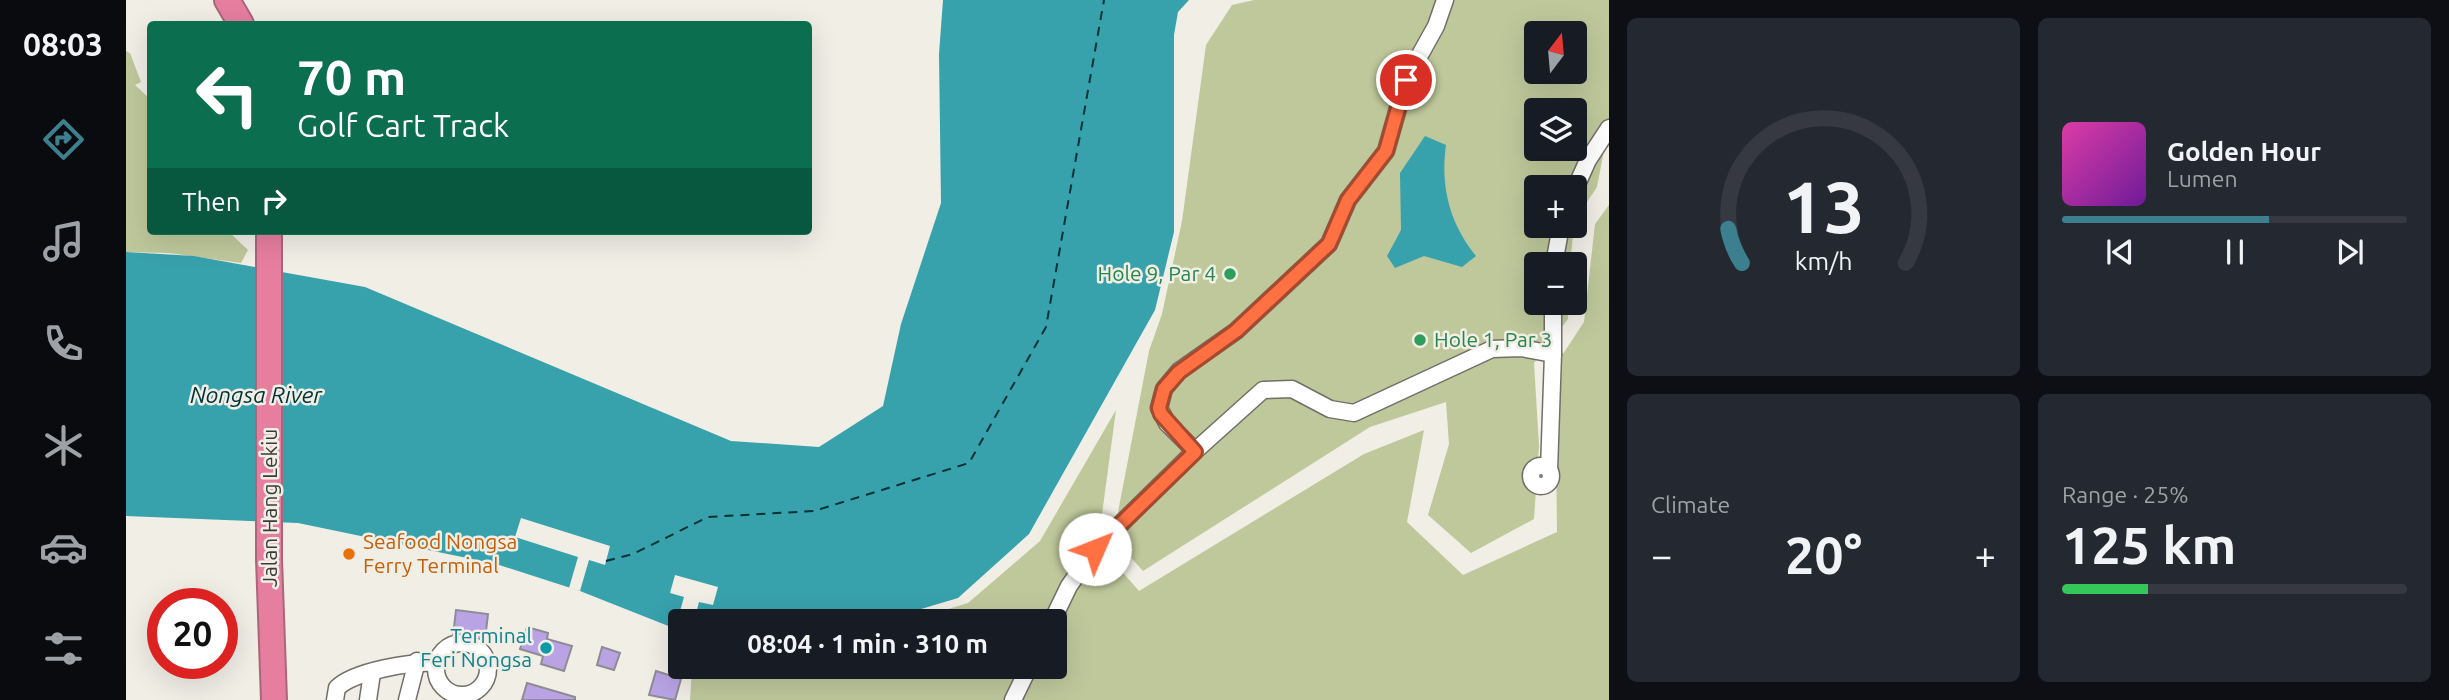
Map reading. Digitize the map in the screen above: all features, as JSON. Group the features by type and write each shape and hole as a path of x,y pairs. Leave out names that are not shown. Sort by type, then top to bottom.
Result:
{"highway":[{"path":"227,0 239,21"},
{"name":"Jalan Hang Lekiu","path":"269,235 269,559 274,700"}],"lane":[{"path":"1195,452 1161,414 1159,408 1164,389 1179,372 1236,331 1329,244 1348,200 1386,151 1406,80 1436,26 1445,0"},
{"path":"1581,175 1609,128"},
{"path":"1549,471 1552,315"},
{"path":"1058,609 1069,586 1095,549 1195,452 1264,390 1292,389 1330,410 1354,413 1492,349 1521,348 1553,354"},
{"path":"459,643 479,649 488,667 481,687 472,696 443,694 437,677 437,663 449,646 459,643"},
{"path":"334,700 339,685 372,673 417,661 437,663"},
{"path":"407,700 417,661"},
{"path":"368,700 372,673"},
{"path":"1013,700 1023,679"}],"green space":[{"path":"1254,0 1609,0 1609,141 1605,145 1597,187 1587,202 1587,175 1524,175 1524,238 1573,238 1571,252 1524,252 1524,315 1568,315 1568,319 1534,363 1539,446 1534,519 1471,553 1428,515 1449,444 1446,402 1370,427 1143,571 1113,538 1149,351 1162,314 1182,221 1206,45 1232,5"},
{"path":"126,51 130,53 141,82 135,85 147,96 147,235 232,235 248,250 241,263 169,253 126,252"},
{"path":"1609,205 1609,700 690,700 691,679 1067,679 1067,609 948,609 968,603 1040,541 1116,410 1098,544 1139,591 1364,454 1424,430 1407,522 1463,575 1557,532 1555,366 1587,315 1595,224"}],"water":[{"name":"Nongsa River","path":"943,0 1189,0 1178,12 1174,35 1174,232 1155,310 1029,534 958,598 921,609 668,609 668,626 580,591 496,564 298,523 126,516 126,252 194,256 365,287 731,441 819,447 883,406 901,324 941,203 939,54"},
{"path":"1425,136 1446,145 1444,176 1449,204 1460,231 1476,256 1462,267 1424,256 1395,268 1387,256 1401,230 1400,173"}],"pier":[{"path":"521,518 610,546 605,565 589,560 580,591 569,588 578,557 515,537"},
{"path":"675,575 718,587 713,605 699,602 697,609 681,609 684,597 670,593"}],"building":[{"path":"456,610 488,614 485,640 453,636"},
{"name":"Terminal Feri Nongsa","path":"527,627 548,633 547,639 572,646 564,671 541,664 543,656 520,649"},
{"path":"602,647 620,653 614,670 597,665"},
{"path":"656,671 668,675 668,679 681,679 675,700 649,695"},
{"name":"Terminal Feri Nongsa","path":"527,683 575,697 575,700 522,700"}],"ferry route":[{"path":"606,561 633,554 708,517 814,511 969,463 1046,327 1104,0"}],"place":[{"name":"Hole 9, Par 4","path":"1230,274"},
{"name":"Hole 1, Par 3","path":"1420,340"},
{"name":"Seafood Nongsa Ferry Terminal","path":"349,554"},
{"name":"Terminal Feri Nongsa","path":"546,648"}],"route":[{"path":"1095,549 1195,452 1161,414 1159,408 1164,389 1179,372 1236,331 1323,253 1348,200 1386,151 1392,138 1406,80"}]}
